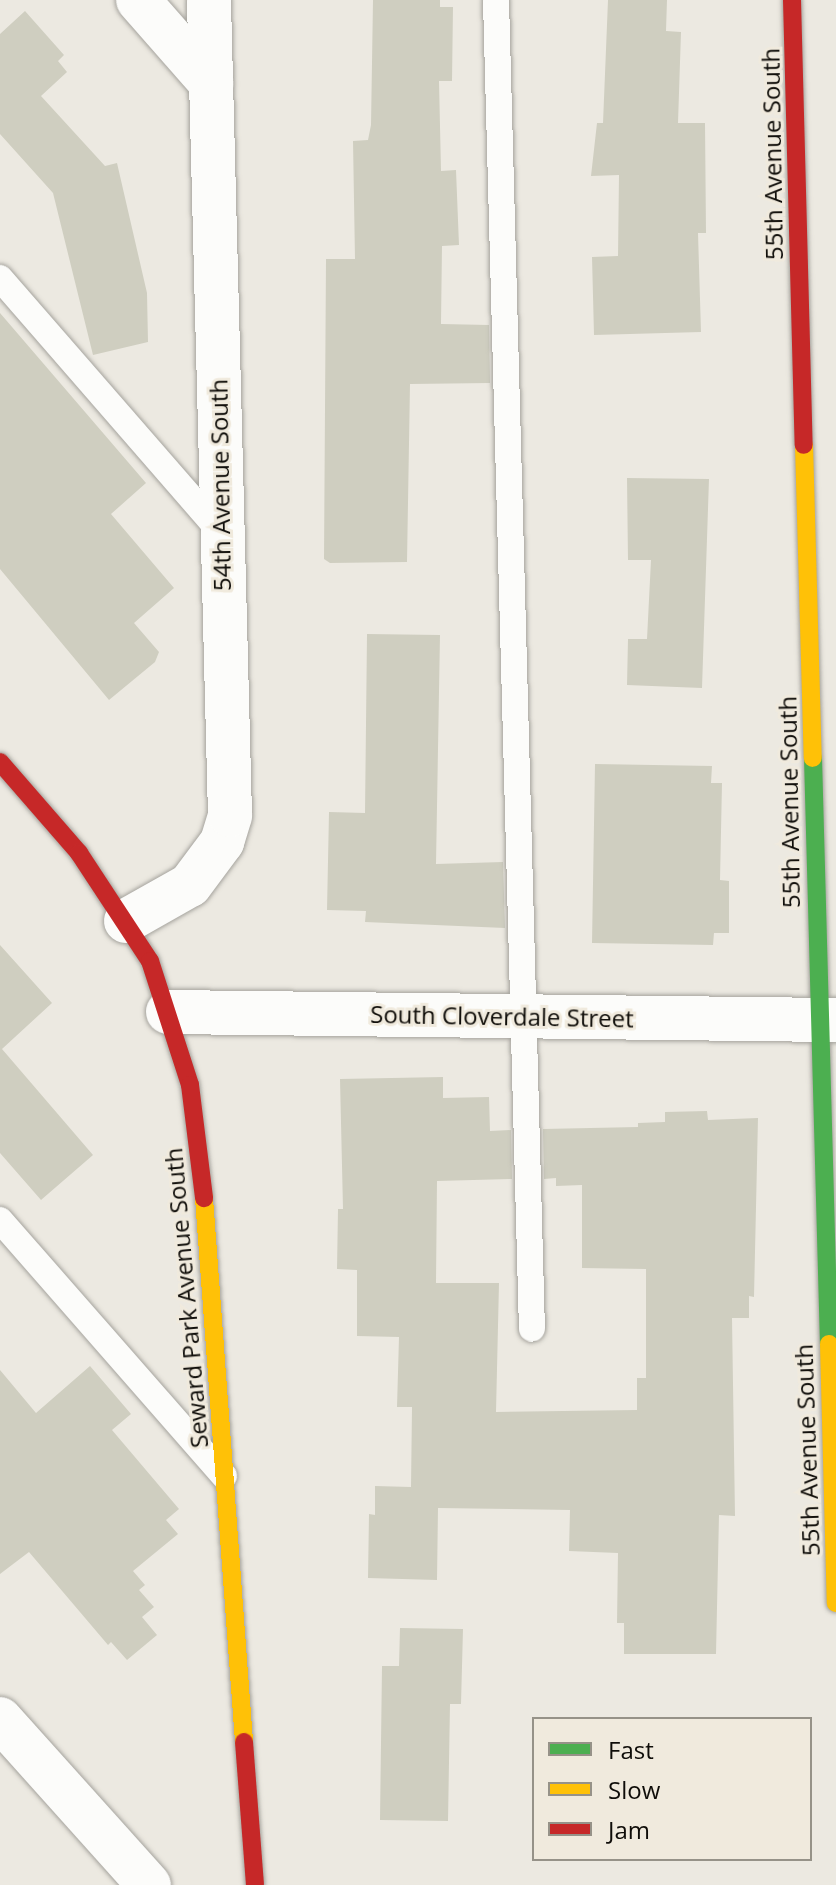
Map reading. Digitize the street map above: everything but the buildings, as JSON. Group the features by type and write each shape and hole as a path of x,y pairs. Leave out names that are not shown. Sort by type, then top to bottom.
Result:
{"street":[{"path":"138,0 211,83"},
{"name":"54th Avenue South","path":"126,921 190,885 222,842 230,815 209,0"},
{"name":"55th Avenue South","path":"792,0 827,1020 836,1603"},
{"name":"Seward Park Avenue South","path":"0,762 79,853 150,961 190,1085 227,1479 255,1885"},
{"name":"South Cloverdale Street","path":"168,1012 827,1020"},
{"path":"0,1719 149,1885"}],"lane":[{"path":"496,0 532,1329"},
{"path":"0,278 221,532"},
{"path":"0,1220 227,1479"}],"traffic: fast":[{"path":"813,758 829,1344"}],"traffic: slow":[{"path":"804,445 813,758"},
{"path":"204,1198 244,1742"},
{"path":"829,1344 836,1603"}],"traffic: jam":[{"path":"792,0 804,445"},
{"path":"0,762 79,853 150,961 190,1085 204,1198"},
{"path":"244,1742 255,1885"}]}
